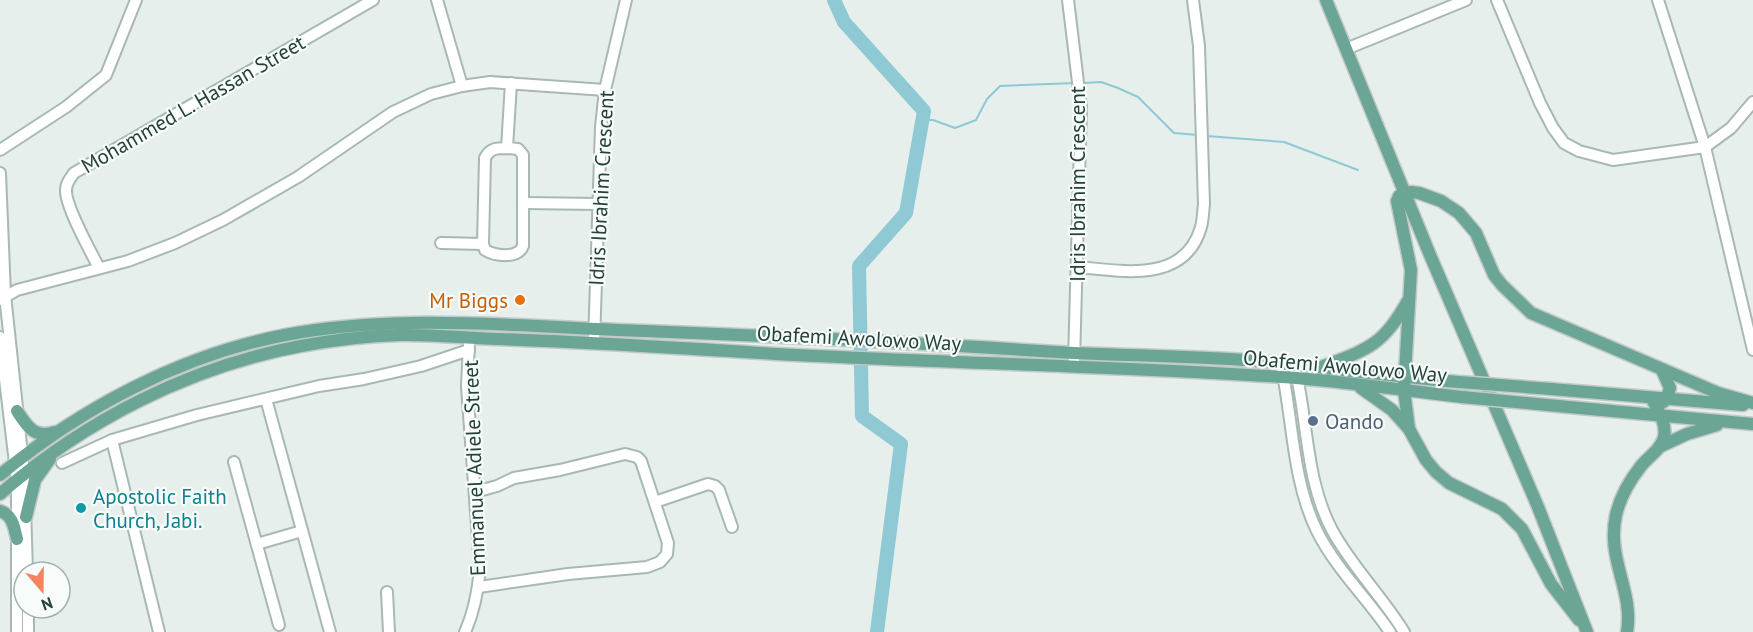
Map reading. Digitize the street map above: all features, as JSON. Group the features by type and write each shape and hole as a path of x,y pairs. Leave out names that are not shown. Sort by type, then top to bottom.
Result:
{"main road":[{"path":"1326,0 1430,255 1538,507 1586,629"},
{"path":"1408,429 1404,377 1410,296 1410,256 1397,201 1399,196 1405,193 1419,193 1459,213 1476,233 1494,275 1531,313 1718,393 1753,404"},
{"path":"1318,368 1374,345 1396,322 1410,296"},
{"name":"Obafemi Awolowo Way","path":"0,476 59,431 115,398 185,365 281,336 353,325 418,322 887,341 1281,364 1551,389 1659,406 1726,423 1753,424"},
{"name":"Obafemi Awolowo Way","path":"0,494 63,445 119,411 175,384 271,352 335,341 397,335 469,344 594,343 810,356 1284,378 1635,414 1659,406 1753,404"},
{"path":"1627,632 1628,607 1614,548 1616,515 1629,483 1664,438 1659,406 1670,388 1662,370"},
{"path":"1354,385 1381,401 1408,429 1426,460 1443,478 1502,508 1522,529 1551,584 1586,629"},
{"path":"16,411 34,433 50,434 59,431"},
{"path":"1659,447 1687,434 1726,423"},
{"path":"26,517 35,480 63,445"},
{"path":"0,511 11,518 17,539"}],"street":[{"path":"0,150 66,107 106,75 136,0"},
{"name":"Mohammed L. Hassan Street","path":"99,268 65,193 67,182 74,173 373,0"},
{"path":"437,0 462,86"},
{"name":"Idris Ibrahim Crescent","path":"594,343 605,90 626,0"},
{"name":"Idris Ibrahim Crescent","path":"1068,0 1081,107 1074,368"},
{"path":"1078,267 1150,271 1168,266 1181,259 1193,246 1201,227 1204,204 1199,46 1193,0"},
{"path":"1346,49 1466,0"},
{"path":"1497,0 1540,103 1553,128 1564,143 1579,151 1613,160 1705,147 1731,128 1753,102"},
{"path":"1658,0 1705,147 1753,350"},
{"path":"0,307 3,298 17,290 128,261 175,243 223,220 298,177 393,112 431,94 490,82 605,90"},
{"path":"507,148 511,83"},
{"path":"495,148 507,148 518,149 524,155 523,246 516,254 490,253 485,250 483,244 485,158 495,148"},
{"path":"0,173 3,298 26,517 27,560"},
{"path":"524,203 599,204"},
{"path":"441,243 483,244"},
{"path":"0,337 20,459"},
{"path":"62,463 112,440 197,415 319,386 422,366 469,344"},
{"name":"Emmanuel Adiele Street","path":"465,632 471,618 480,568 467,386 469,344"},
{"path":"1281,364 1299,476 1310,516 1326,548 1390,632"},
{"path":"1295,366 1311,467 1325,515 1354,565 1377,592 1404,632"},
{"path":"266,399 330,632"},
{"path":"112,440 159,632"},
{"path":"475,492 514,478 560,470 625,454 637,457 641,461 668,543 667,554 660,562 647,567 568,574 478,587"},
{"path":"234,462 279,624"},
{"path":"17,632 17,539 21,476"},
{"path":"655,502 708,484 716,486 732,527"},
{"path":"257,544 302,531"},
{"path":"387,592 389,632"}],"waterway":[{"path":"834,0 844,22 924,111 906,213 859,266 862,416 901,444 877,632"},
{"path":"1083,83 1101,82 1138,97 1174,133 1198,135"},
{"path":"923,120 933,120 955,128 976,120 987,99 1000,86 1075,83"},
{"path":"1207,136 1284,142 1358,170"}],"place":[{"name":"Mr Biggs","path":"520,300"},
{"name":"Oando","path":"1313,421"},
{"name":"Apostolic Faith Church, Jabi.","path":"81,508"}]}
